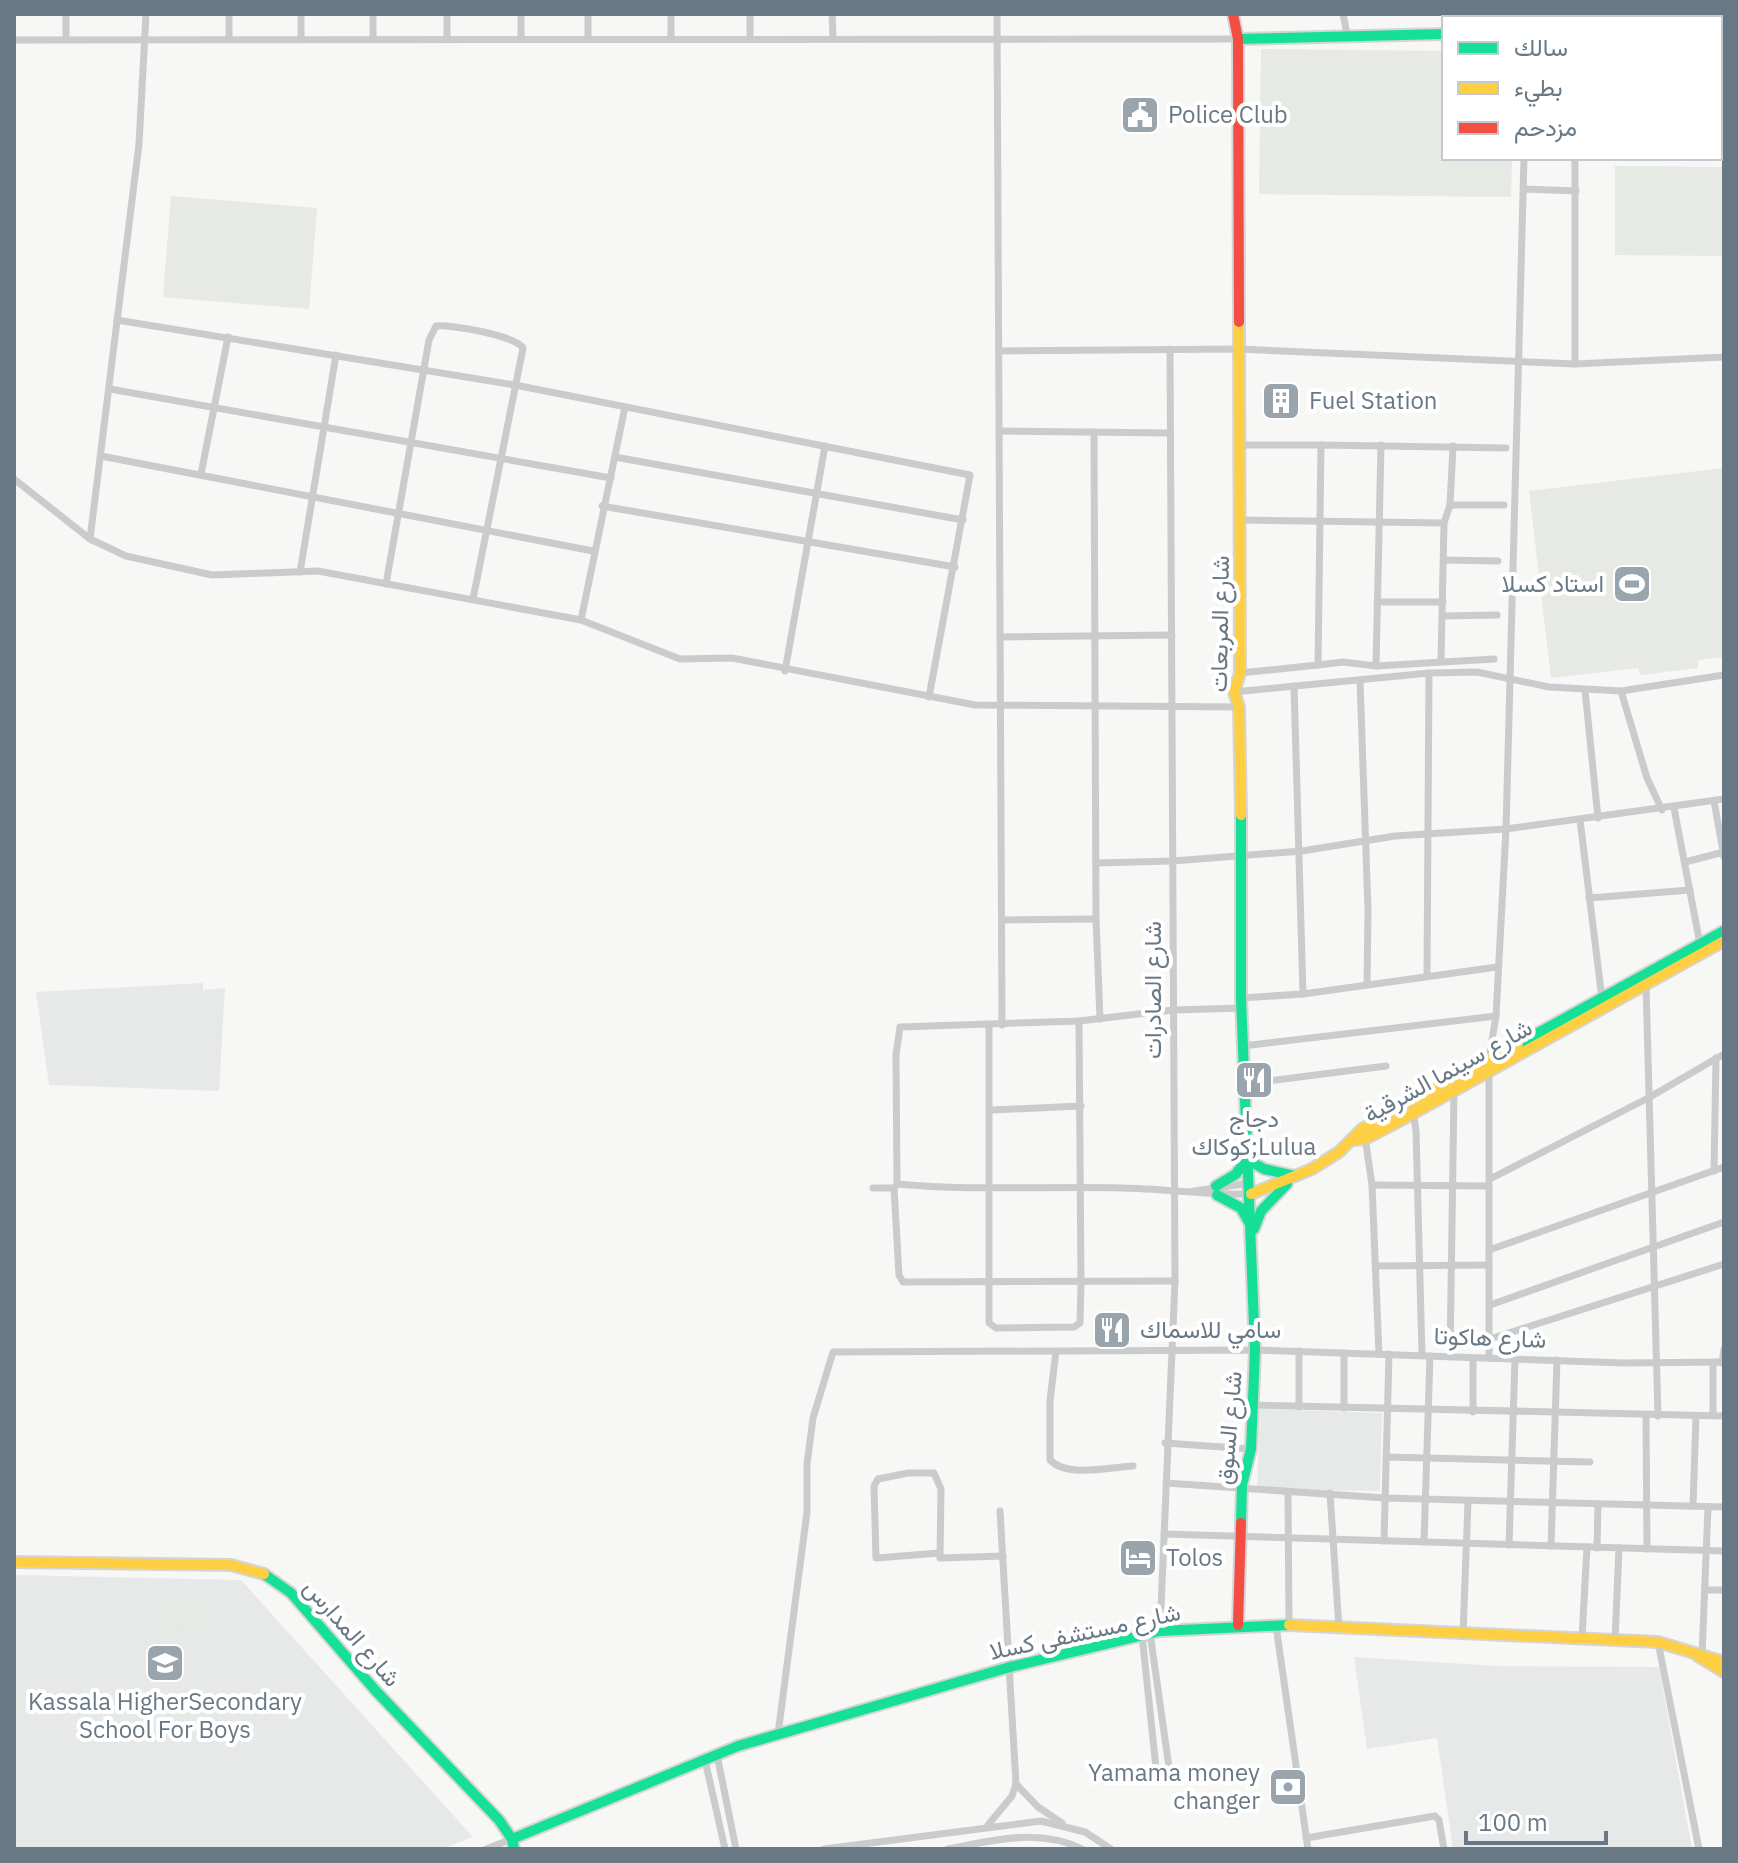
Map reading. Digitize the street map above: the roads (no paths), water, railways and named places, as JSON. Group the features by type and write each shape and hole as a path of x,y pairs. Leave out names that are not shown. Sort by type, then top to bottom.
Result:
{"street":[{"path":"66,14 66,38"},
{"path":"90,539 139,144 146,14"},
{"path":"229,14 229,38"},
{"path":"301,14 301,38"},
{"path":"373,14 373,38"},
{"path":"447,14 447,39"},
{"path":"521,14 521,38"},
{"path":"588,14 588,38"},
{"path":"671,14 671,37"},
{"path":"750,14 750,37"},
{"path":"832,14 833,37"},
{"path":"997,14 1004,920 1002,1025"},
{"name":"شارع المربعات","path":"1233,14 1238,39 1242,520 1240,673 1234,692 1239,707 1243,1046 1252,1234"},
{"path":"1343,14 1347,34"},
{"path":"14,40 145,37 1238,39 1442,34"},
{"path":"1489,1358 1489,1058 1496,1016 1506,829 1524,160"},
{"path":"1575,160 1575,364"},
{"path":"1524,189 1576,191"},
{"path":"117,320 515,385 970,475 929,697"},
{"path":"386,584 432,332 436,326 449,326 521,343 522,359 473,599"},
{"path":"201,474 228,337"},
{"name":"شارع الصادرات","path":"1151,1633 1164,1534 1165,1443 1175,1281 1170,349"},
{"path":"999,351 1239,349 1575,364 1724,357"},
{"path":"300,572 336,355"},
{"path":"110,389 611,478"},
{"path":"581,620 602,506 611,478 625,407"},
{"path":"999,431 1170,433"},
{"path":"1094,432 1096,919 1100,1019"},
{"path":"1241,445 1506,448"},
{"path":"1318,665 1321,445"},
{"path":"1376,666 1381,445"},
{"path":"785,671 825,446"},
{"path":"1441,661 1444,523 1450,505 1453,446"},
{"path":"101,456 487,528 593,551"},
{"path":"615,457 963,520"},
{"path":"14,479 90,539 126,556 212,575 318,571 581,620 680,659 732,658 785,671 1001,707 1239,707"},
{"path":"1450,505 1504,505"},
{"path":"602,506 955,567"},
{"path":"1242,520 1444,523"},
{"path":"1444,560 1498,561"},
{"path":"1377,602 1443,602"},
{"path":"1443,616 1497,615"},
{"path":"1000,637 1172,635"},
{"path":"1240,673 1343,662 1376,666 1494,659"},
{"path":"1234,692 1429,673 1477,672 1549,687 1621,691 1724,675"},
{"path":"1427,976 1429,673"},
{"path":"1360,680 1363,840 1368,910 1367,985"},
{"path":"1294,686 1302,851 1303,994"},
{"path":"1585,690 1598,818"},
{"path":"1621,691 1647,778 1662,810"},
{"path":"1096,863 1173,861 1302,851 1363,840 1506,829 1662,810 1724,799"},
{"path":"1685,862 1724,854 1714,801"},
{"path":"1674,808 1700,944"},
{"path":"1580,820 1602,999"},
{"path":"1589,898 1690,890"},
{"path":"1004,920 1096,919"},
{"name":"شارع سينما الشرقية","path":"1295,1178 1330,1160 1353,1140 1412,1108 1489,1058 1724,931"},
{"name":"شارع سينما الشرقية","path":"1412,1108 1454,1091 1724,941"},
{"path":"1175,1281 903,1282 899,1275 896,1186 896,1055 900,1027 1100,1019 1242,1003 1497,967"},
{"path":"1646,985 1656,1248 1658,1416"},
{"path":"1243,1046 1496,1016"},
{"path":"989,1025 992,1110 989,1323 993,1327 1074,1327 1080,1323 1081,1283 1079,1021"},
{"path":"1372,1185 1490,1182 1724,1054"},
{"path":"1714,1171 1716,1058"},
{"path":"1245,1084 1386,1066"},
{"path":"1450,1357 1454,1091"},
{"path":"992,1110 1081,1106"},
{"path":"1412,1108 1416,1131 1417,1265 1429,1410 1424,1542"},
{"path":"1364,1134 1372,1185 1379,1354"},
{"path":"1216,1190 1250,1158 1264,1169 1295,1178"},
{"path":"1489,1250 1724,1167"},
{"path":"873,1188 1081,1188 1193,1192 1251,1188 1295,1178"},
{"path":"1252,1234 1261,1211 1277,1191 1295,1178"},
{"path":"1216,1190 1241,1208 1252,1234"},
{"path":"1490,1305 1724,1222"},
{"name":"شارع السوق","path":"1238,1625 1242,1485 1251,1449 1255,1350 1252,1234"},
{"path":"1490,1339 1724,1264"},
{"path":"1377,1266 1489,1265"},
{"path":"1723,1362 1724,1349"},
{"name":"شارع هاكوتا","path":"778,1734 807,1512 807,1464 813,1418 830,1354 838,1350 1255,1350 1659,1363 1723,1362"},
{"path":"1056,1351 1050,1401 1050,1460 1064,1468 1133,1466"},
{"path":"1299,1351 1299,1407"},
{"path":"1344,1353 1344,1408"},
{"path":"1384,1541 1389,1354"},
{"path":"1473,1358 1473,1412"},
{"path":"1509,1545 1515,1359"},
{"path":"1551,1546 1557,1360"},
{"path":"1713,1364 1713,1416"},
{"path":"1253,1405 1724,1416"},
{"path":"1646,1416 1647,1549"},
{"path":"1693,1506 1696,1416"},
{"path":"1165,1443 1251,1449"},
{"path":"1386,1457 1590,1462"},
{"path":"908,1473 934,1473 941,1489 940,1558 940,1553 876,1558 874,1486 878,1479 908,1473"},
{"path":"1166,1483 1242,1485 1288,1492 1426,1500 1724,1507"},
{"path":"1288,1492 1289,1625"},
{"path":"1330,1493 1339,1629"},
{"path":"1463,1635 1468,1501"},
{"path":"1597,1548 1598,1505"},
{"path":"1699,1655 1706,1590 1708,1507"},
{"path":"988,1825 1012,1796 1016,1784 1000,1511"},
{"path":"1164,1534 1287,1535 1384,1541 1724,1551"},
{"path":"1582,1638 1587,1547"},
{"path":"1615,1640 1619,1548"},
{"path":"940,1558 1003,1556"},
{"name":"شارع المدارس","path":"14,1562 231,1565 251,1568 279,1581 375,1690 499,1820 513,1844"},
{"path":"1706,1590 1724,1590"},
{"name":"شارع مستشفى كسلا","path":"513,1844 717,1755 778,1734 1010,1667 1151,1633 1238,1625 1289,1625 1658,1642 1699,1655"},
{"path":"1276,1626 1308,1849"},
{"path":"1151,1633 1169,1767 1163,1773 1156,1768 1151,1633"},
{"path":"1658,1642 1699,1849"},
{"path":"1699,1655 1724,1662"},
{"path":"1699,1655 1724,1672"},
{"path":"717,1755 736,1849"},
{"path":"705,1760 725,1849"},
{"path":"1016,1784 1038,1807 1111,1849"},
{"path":"1306,1838 1431,1815 1439,1820 1444,1849"},
{"path":"824,1849 988,1825 1041,1821 1064,1824"},
{"path":"948,1849 1026,1836 1065,1840 1082,1849"},
{"path":"486,1849 513,1844"}],"place":[{"name":"Police Club","path":"1140,115"},
{"name":"Fuel Station","path":"1281,401"},
{"name":"استاد كسلا","path":"1632,584"},
{"name":"دجاج كوكاك;Lulua","path":"1254,1080"},
{"name":"سامي للاسماك","path":"1112,1330"},
{"name":"Tolos","path":"1138,1558"},
{"name":"Kassala HigherSecondary School For Boys","path":"165,1663"},
{"name":"Yamama money changer","path":"1288,1787"}]}
